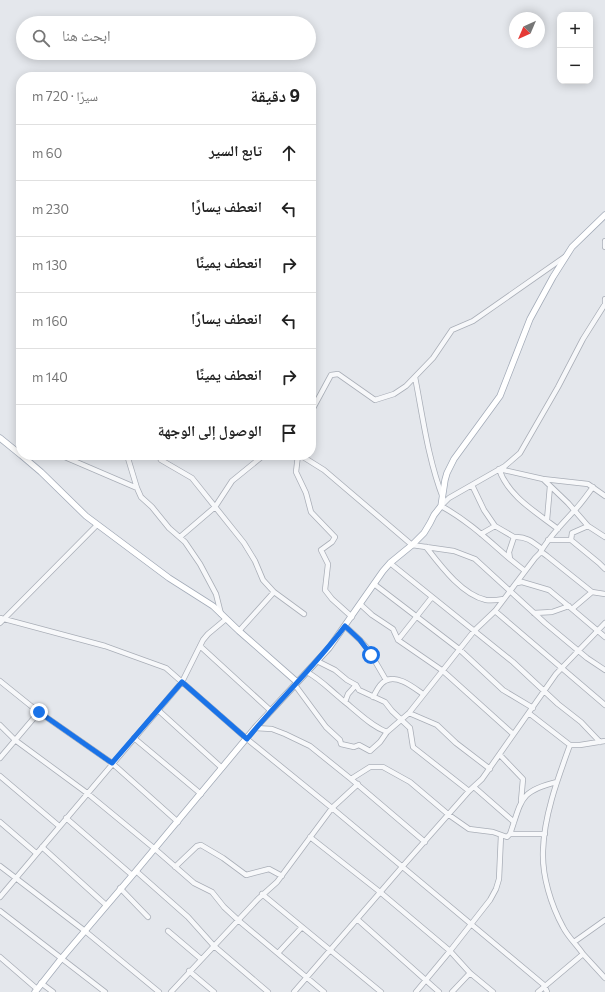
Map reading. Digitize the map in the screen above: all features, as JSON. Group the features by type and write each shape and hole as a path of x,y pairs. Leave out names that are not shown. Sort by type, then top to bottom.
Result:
{"main road":[{"path":"36,990 120,888 178,822 255,728 317,661 352,617 390,563 424,533 441,506 444,480 454,459 500,396 530,319 567,255 580,239 605,215"},
{"path":"0,438 16,451"},
{"path":"27,460 97,525 164,574 213,606 296,684"}],"street":[{"path":"605,241 605,247"},
{"path":"316,403 331,376 338,374 375,400 394,394 406,386 433,358 452,330 473,321 567,255"},
{"path":"525,571 455,513 441,506 449,498 499,469 520,453 558,387 583,339 605,304 605,299"},
{"path":"415,377 428,451 433,471 443,498"},
{"path":"72,460 137,488"},
{"path":"129,460 137,488 142,497 152,506 169,528 180,537 210,581 216,594 221,614"},
{"path":"161,460 192,478 244,543 255,561 263,580 274,592 304,614"},
{"path":"180,537 215,507 232,481 258,460"},
{"path":"298,460 296,472 306,493 311,512 335,537 332,542 321,550 328,564 325,590 332,599 352,617"},
{"path":"307,460 324,470 412,545 454,551 475,559 578,651 605,670"},
{"path":"499,469 543,479 588,484 605,496"},
{"path":"499,469 503,480 520,500 558,529"},
{"path":"543,479 568,502 588,526 605,537"},
{"path":"472,484 484,510 495,526 514,537 522,536 529,539 543,553 592,592 605,594"},
{"path":"547,520 550,486"},
{"path":"296,684 326,727 340,740 342,744 354,747 359,745 370,751 380,742 387,732 409,713 474,630 495,611 548,540 593,487"},
{"path":"0,624 2,618 97,525"},
{"path":"481,534 495,526"},
{"path":"571,540 572,533 588,526"},
{"path":"510,559 509,552 514,537"},
{"path":"548,540 571,540 605,569"},
{"path":"426,547 444,569 472,594 489,600 504,599"},
{"path":"390,563 513,662 558,704 574,715 603,742"},
{"path":"517,582 522,582 549,590 605,637"},
{"path":"374,584 459,650 503,690 533,708"},
{"path":"239,631 274,592"},
{"path":"534,613 552,612 571,608 592,592"},
{"path":"398,640 432,597"},
{"path":"360,604 372,615 393,629 398,640 443,671 513,734"},
{"path":"495,611 605,704"},
{"path":"2,618 105,646 166,668 247,739 544,985 547,992"},
{"path":"0,897 182,682 200,646 208,634 226,619"},
{"path":"294,992 380,892 490,769 513,734 530,714 544,691 605,622"},
{"path":"345,626 364,644 386,680"},
{"path":"200,646 271,711"},
{"path":"317,661 335,670 356,685 359,690 385,702 410,728 413,747 469,791"},
{"path":"307,672 325,684 363,717 381,730 387,732"},
{"path":"373,697 382,683 386,680 400,680 423,694"},
{"path":"0,681 39,712 112,763 178,822"},
{"path":"345,702 348,694 356,685"},
{"path":"158,710 222,768"},
{"path":"0,758 39,712"},
{"path":"409,713 437,724 451,738 490,769"},
{"path":"530,714 570,745 603,742"},
{"path":"0,726 15,740 87,793 194,883 212,892 224,907 238,920 324,992"},
{"path":"255,728 272,729 296,738 310,746 358,784 425,842"},
{"path":"134,738 201,794"},
{"path":"570,745 547,818 543,851 546,884 561,923 574,942 605,978"},
{"path":"500,755 523,779 521,802 510,834"},
{"path":"351,779 370,767 383,767 410,782 469,829 493,832 507,837 510,834 545,834"},
{"path":"0,776 59,826"},
{"path":"521,802 534,789 558,782"},
{"path":"171,992 262,894 272,887 282,876 332,808 358,784"},
{"path":"474,787 514,822"},
{"path":"66,818 188,917 214,946 268,992"},
{"path":"0,822 36,853"},
{"path":"416,992 471,925 496,890 499,879 500,835"},
{"path":"310,837 380,892 450,951 470,973 493,992"},
{"path":"175,867 197,846 201,845 205,846 246,874 269,869 282,876"},
{"path":"42,847 106,905"},
{"path":"0,866 85,931 159,992"},
{"path":"120,888 148,917"},
{"path":"262,894 381,992"},
{"path":"0,911 105,992"},
{"path":"357,919 439,992"},
{"path":"574,942 605,920"},
{"path":"278,953 302,926"},
{"path":"168,931 201,959"},
{"path":"538,992 544,985 584,954"},
{"path":"0,957 36,990"},
{"path":"189,971 214,992"},
{"path":"452,992 470,973"},
{"path":"41,983 53,992"}],"route":[{"path":"39,712 112,763 182,682 247,739 275,706 329,648 345,626 364,644 371,655"}]}
